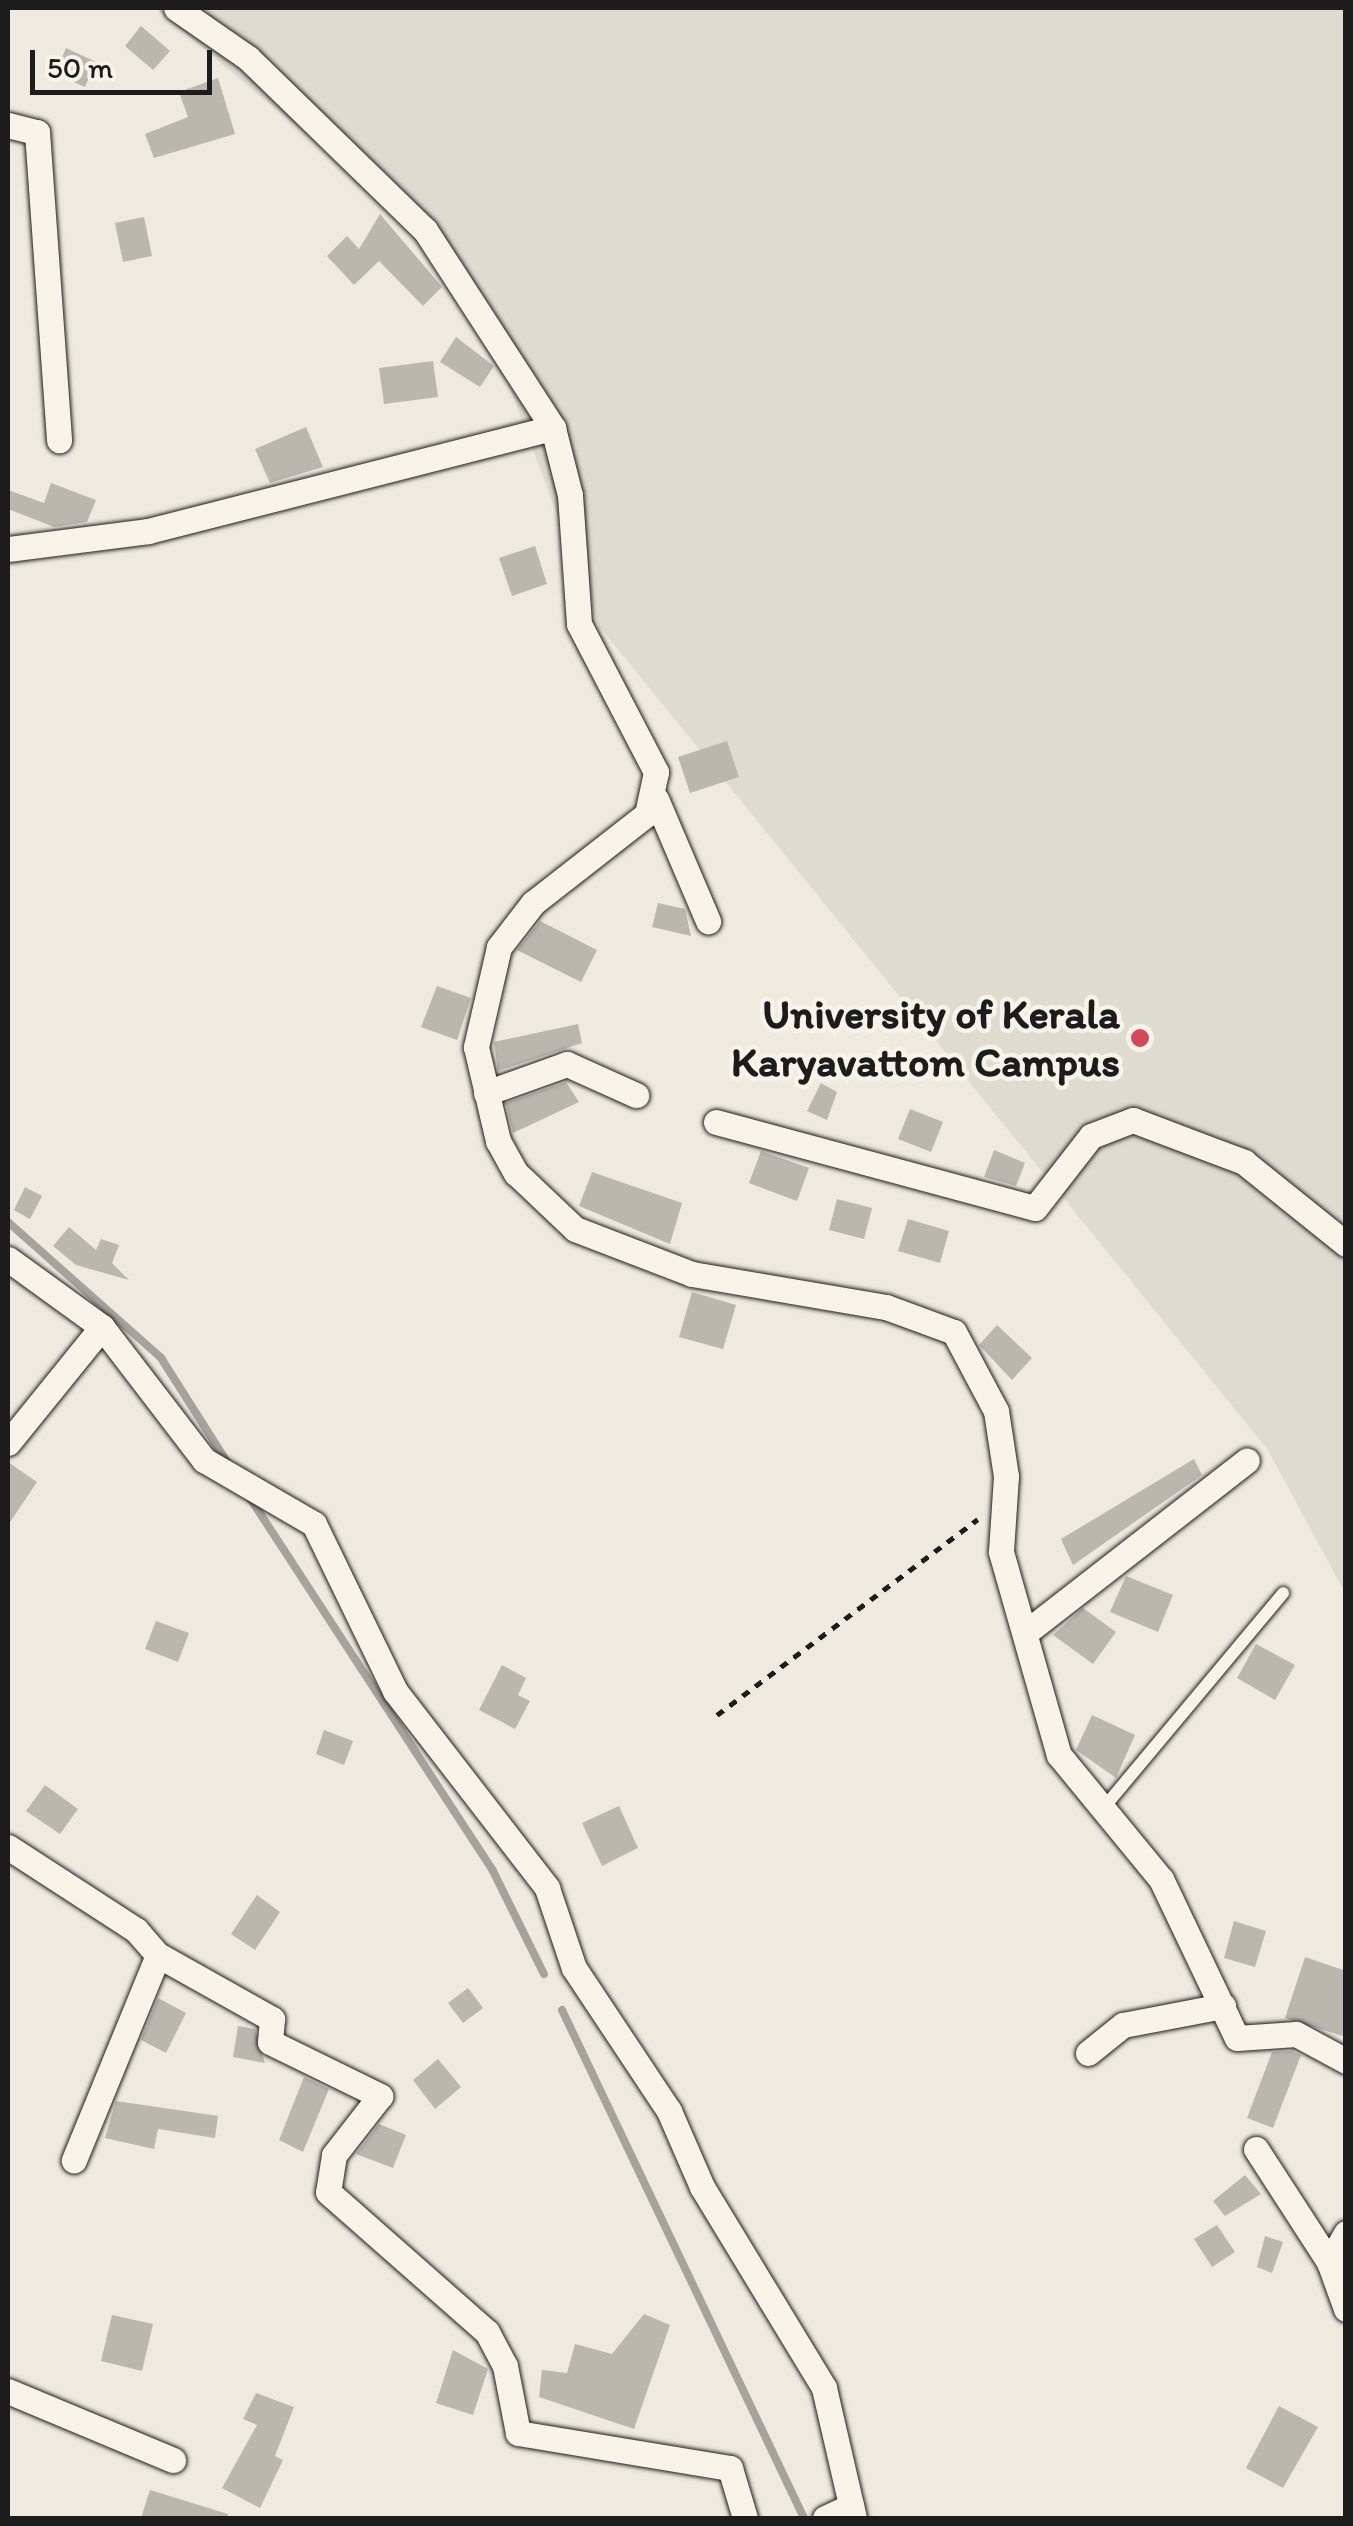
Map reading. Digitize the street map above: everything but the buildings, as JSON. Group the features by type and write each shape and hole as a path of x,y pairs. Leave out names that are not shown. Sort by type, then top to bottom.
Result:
{"street":[{"path":"176,8 248,58 425,230 553,428 570,494 573,603 656,772 656,799 708,921"},
{"path":"8,125 37,132 59,440"},
{"path":"8,550 148,531 553,428"},
{"path":"656,799 533,904 499,946 480,1002 486,1092 516,1173 575,1230 692,1274 886,1307 954,1332 996,1410 1004,1499 1001,1552 1029,1630 1059,1755 1099,1813 1161,1878 1223,2006 1246,2043 1296,2034 1346,2062"},
{"path":"486,1092 567,1064 636,1095"},
{"path":"716,1122 1036,1208 1091,1136 1134,1120 1244,1162 1346,1244"},
{"path":"8,1259 102,1327 204,1460 314,1524 395,1691 547,1888 574,1968 669,2111 702,2188 824,2388 852,2512 825,2518"},
{"path":"8,1444 102,1327"},
{"path":"1029,1630 1247,1460"},
{"path":"8,1846 136,1930 158,1955 272,2019 270,2042 380,2096 334,2154 328,2192 487,2332 505,2366 518,2433 730,2468 745,2518"},
{"path":"74,2160 158,1955"},
{"path":"1088,2053 1123,2025 1223,2006"},
{"path":"1256,2149 1328,2262 1346,2309"},
{"path":"1328,2262 1346,2234"},
{"path":"8,2391 173,2460"}],"lane":[{"path":"1099,1813 1283,1593"}],"path":[{"path":"717,1715 1004,1499"}],"shaded area":[{"name":"University of Kerala Karyavattom Campus","path":"155,8 1345,8 1345,1593 1268,1450 599,626 464,266"}],"waterway":[{"path":"8,1222 161,1358 229,1465"},
{"path":"250,1498 493,1871 544,1974"},
{"path":"562,2010 804,2518"}],"place":[{"name":"University of Kerala Karyavattom Campus","path":"1140,1038"}]}
